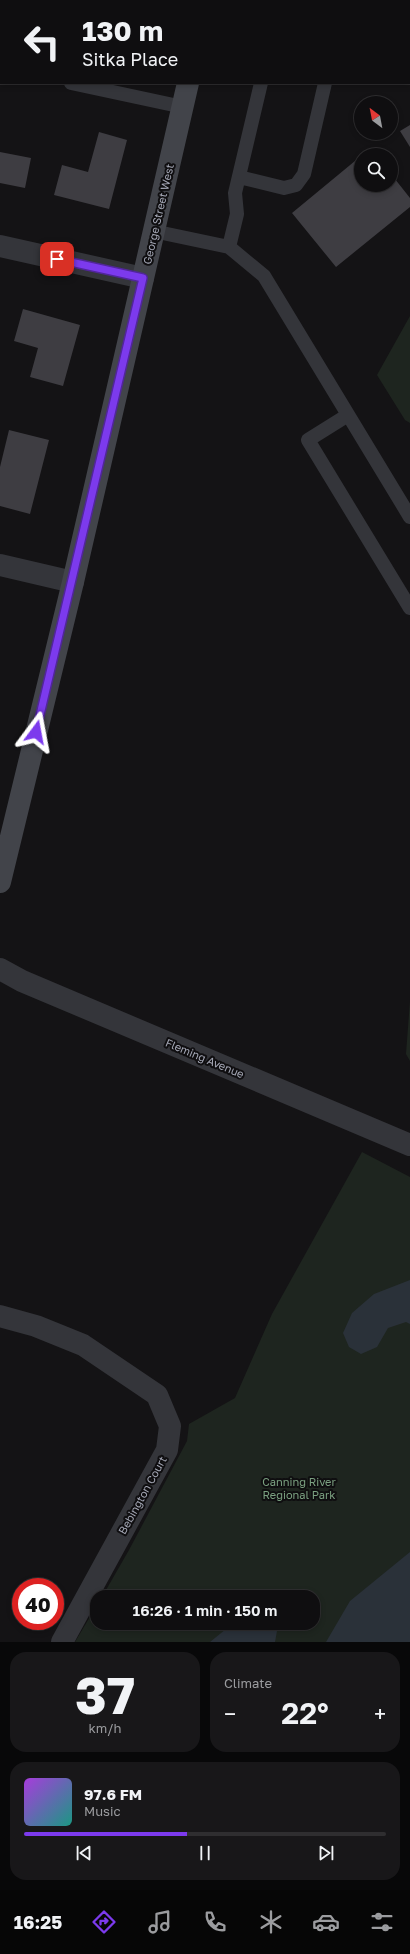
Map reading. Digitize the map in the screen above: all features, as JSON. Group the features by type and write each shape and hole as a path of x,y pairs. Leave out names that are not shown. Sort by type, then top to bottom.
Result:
{"street":[{"name":"George Street West","path":"0,882 73,582 188,84"},
{"path":"0,246 143,278"},
{"path":"0,565 73,582"},
{"name":"Fleming Avenue","path":"0,969 22,980 410,1145"},
{"name":"Bebington Court","path":"0,1316 36,1326 83,1345 157,1395 170,1426 167,1450 62,1642"}],"lane":[{"path":"76,84 183,107"},
{"path":"229,247 238,214 235,194 261,84"},
{"path":"239,177 284,188 296,185 304,174 325,84"},
{"path":"153,231 229,247 264,276 410,518"},
{"path":"348,415 308,440 410,608"}],"green space":[{"path":"410,316 410,423 405,420 377,375"},
{"path":"410,1001 410,1061 406,1054"},
{"name":"Canning River Regional Park","path":"362,1152 410,1177 410,1642 75,1642 90,1617 90,1630 320,1630 320,1590 106,1590 187,1441 189,1424 235,1398 272,1314"}],"shaded area":[{"path":"410,1280 410,1324 406,1322 388,1328 377,1347 361,1354 349,1347 343,1333 352,1313 374,1294"},
{"path":"410,1552 410,1642 326,1642 350,1601"},
{"path":"225,1630 277,1631 275,1642 210,1642"}],"building":[{"path":"410,125 410,147 400,131"},
{"path":"99,132 127,140 109,209 54,195 62,165 88,172"},
{"path":"0,152 31,158 25,188 0,183"},
{"path":"354,162 354,192 398,192 398,183 410,198 410,207 336,267 292,213"},
{"path":"23,309 80,325 63,386 30,377 38,348 14,341"},
{"path":"9,430 49,440 30,514 0,506 0,467"}],"route":[{"path":"36,732 73,582 143,278 57,259"}]}
